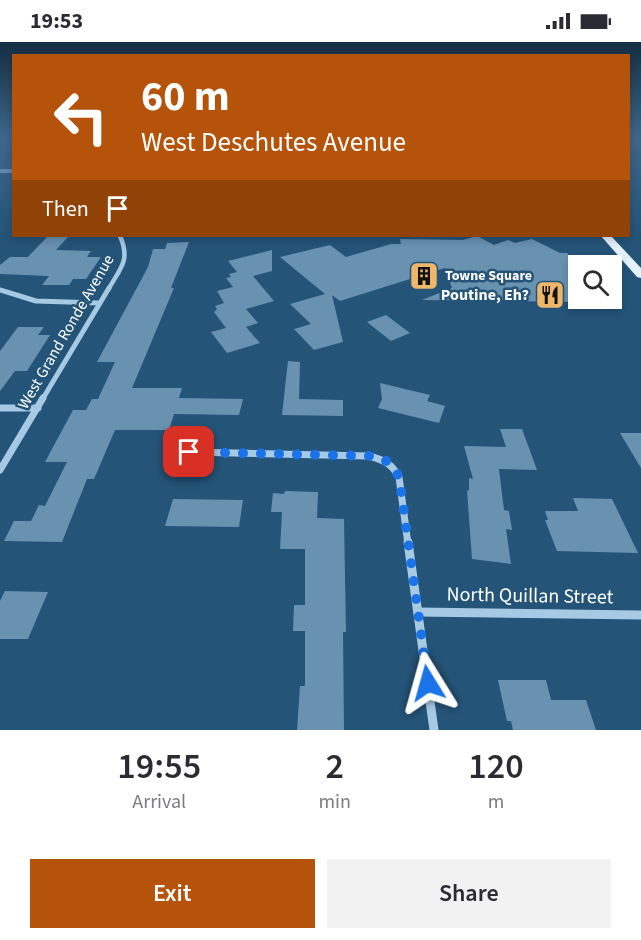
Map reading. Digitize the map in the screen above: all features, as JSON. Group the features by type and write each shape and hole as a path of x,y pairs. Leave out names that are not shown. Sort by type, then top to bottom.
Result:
{"main road":[{"path":"607,237 639,271"}],"street":[{"name":"West Grand Ronde Avenue","path":"0,470 126,256 120,237"},
{"path":"0,290 22,299 39,302 99,303"},
{"path":"0,408 38,408"},
{"path":"189,452 347,454 385,460 394,468 399,477 434,730"},
{"name":"North Quillan Street","path":"418,612 641,615"}],"building":[{"path":"47,237 68,237 56,250 91,251 87,257 101,257 86,279 73,279 69,285 42,285 49,276 0,274 0,265 10,257 28,257"},
{"path":"479,237 494,245 508,240 515,243 532,239 568,255 568,302 422,300 452,288 445,268 340,301 332,295 343,342 314,350 294,329 311,324 290,304 325,294 280,257 330,245 346,257 391,244 401,244 400,239 463,240"},
{"path":"189,242 171,288 174,288 132,388 182,388 179,398 243,399 239,415 174,414 169,430 115,430 94,479 87,479 62,542 4,541 14,521 31,521 39,505 45,506 67,462 45,462 73,410 86,410 92,399 98,399 115,362 97,362 148,267 153,249 165,249 167,243"},
{"path":"272,250 272,271 253,276 274,301 246,309 258,323 246,327 260,343 227,353 211,332 226,328 214,312 217,309 215,306 224,303 217,291 233,287 226,278 231,277 229,274 237,272 228,261"},
{"path":"386,315 410,333 391,341 367,322"},
{"path":"18,327 44,327 38,335 50,335 27,371 15,371 0,391 0,351"},
{"path":"288,361 300,362 299,399 343,400 343,416 282,415"},
{"path":"380,383 430,395 427,401 445,406 439,423 378,408 382,399"},
{"path":"500,429 522,429 537,470 499,469 504,510 509,511 512,530 506,529 511,564 472,559 467,490 469,491 469,478 473,479 464,446 506,447"},
{"path":"620,433 641,433 641,468"},
{"path":"285,491 318,492 317,518 344,519 346,632 343,632 344,730 297,730 300,686 305,686 305,631 293,631 294,605 305,605 305,549 280,549 282,512 271,512 273,493 284,494"},
{"path":"573,498 612,499 638,553 557,551 545,520 548,520 545,511 578,511"},
{"path":"173,499 243,500 239,527 165,526"},
{"path":"5,591 48,592 28,639 0,639 0,601"},
{"path":"498,680 546,680 551,700 586,700 596,730 513,730 511,721 507,721"}],"place":[{"name":"Towne Square","path":"424,276"},
{"name":"Poutine, Eh?","path":"550,295"}],"route":[{"path":"189,452 347,454 385,460 394,468 399,477 428,683"}]}
